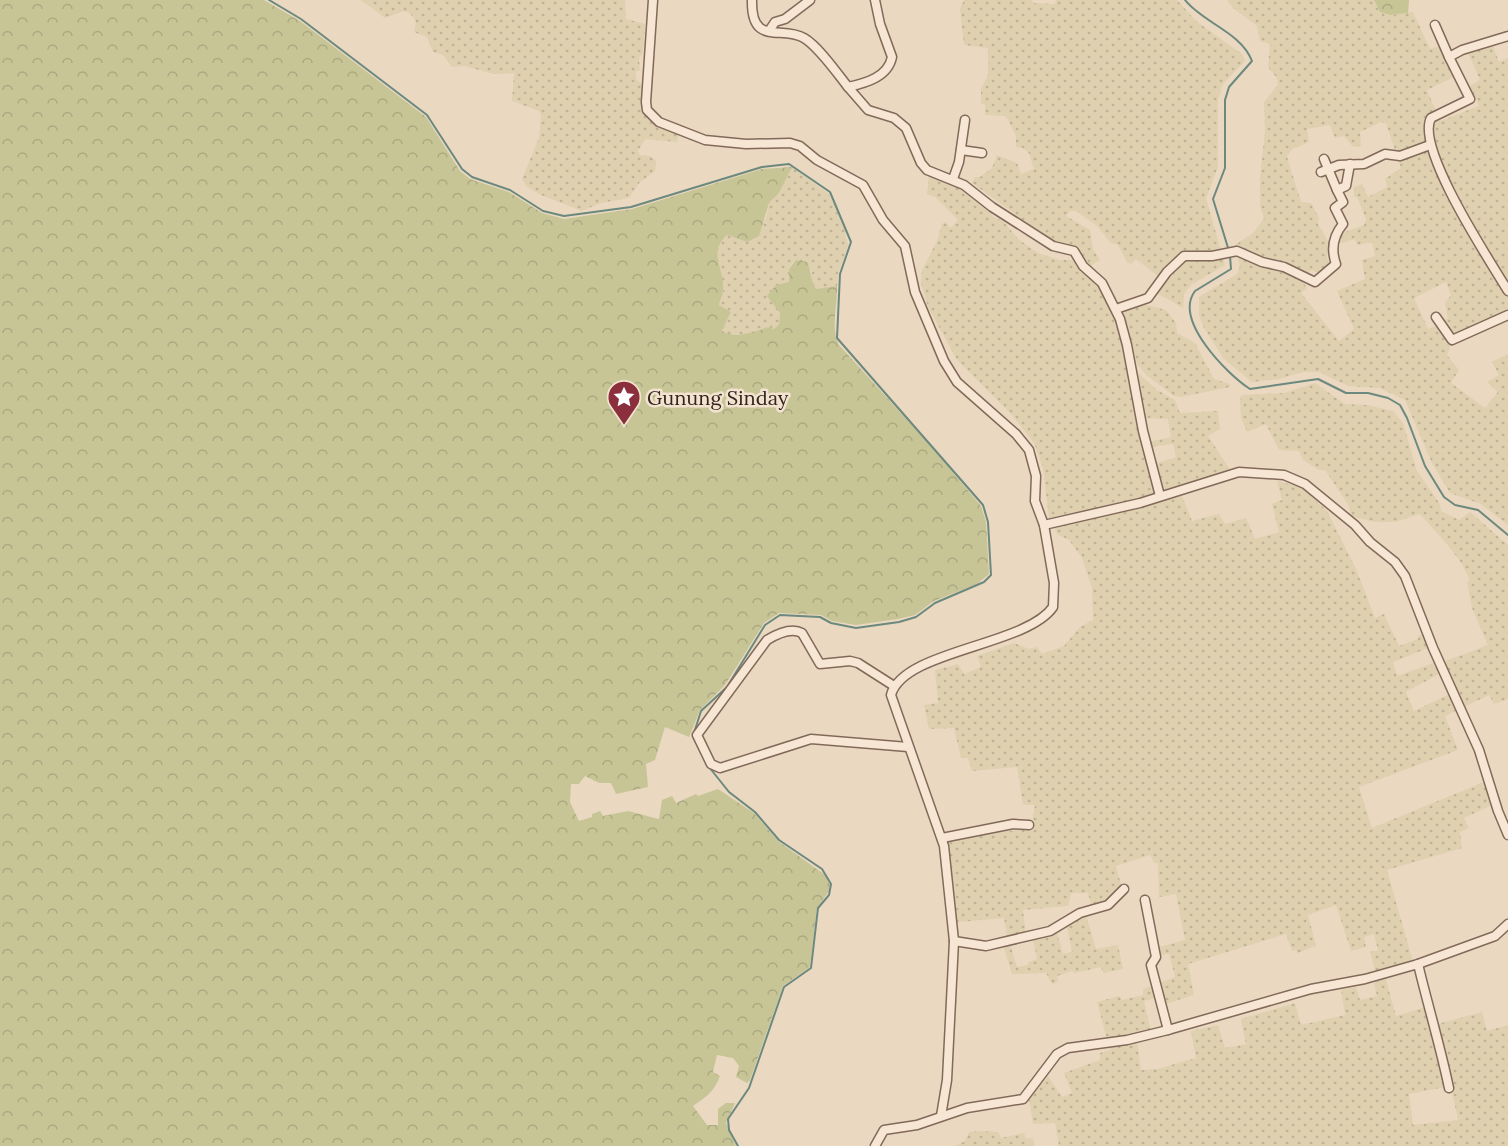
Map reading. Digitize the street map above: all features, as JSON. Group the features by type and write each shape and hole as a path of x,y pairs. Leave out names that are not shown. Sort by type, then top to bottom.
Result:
{"street":[{"path":"653,0 646,102 650,114 658,122 705,140 746,144 790,143 800,146 817,160 863,185 883,220 905,246 915,292 944,362 962,388 1016,434 1029,450 1036,476 1035,501 1044,525 1055,593 1055,602 1050,612 1033,623 916,669 894,686 892,703 942,838 954,940 947,1080 941,1116"},
{"path":"752,0 754,20 769,31 803,38 868,110 894,118 906,128 921,163 927,170 953,179 1031,234 1053,246 1074,251 1083,266 1102,283 1116,309 1127,345 1143,431 1160,496"},
{"path":"769,31 775,22 785,19 810,0"},
{"path":"848,87 870,81 887,69 891,62 892,57 880,24 875,0"},
{"path":"1435,25 1470,99 1431,118 1428,132 1430,145 1448,187 1508,291"},
{"path":"1449,57 1462,50 1508,36"},
{"path":"953,179 961,150 965,120"},
{"path":"1325,170 1350,164 1364,164 1385,154 1400,156 1430,145"},
{"path":"961,150 982,153"},
{"path":"1116,309 1148,298 1167,272 1184,256 1218,256 1237,251 1262,262 1284,267 1315,282 1336,264 1332,249 1338,230 1343,224 1335,208 1342,202 1325,170 1324,159"},
{"path":"1337,190 1346,186 1350,164"},
{"path":"1436,317 1452,340 1508,315"},
{"path":"1044,525 1160,496 1239,472 1284,474 1305,484 1395,562 1414,594 1433,648 1471,730 1508,835"},
{"path":"894,686 858,663 850,661 819,664 802,633 798,630 784,632 767,640 697,735 711,764 720,768 811,739 908,747"},
{"path":"942,838 1013,824 1029,825"},
{"path":"954,940 986,946 1050,931 1080,913 1108,906 1124,889"},
{"path":"1145,900 1156,957 1151,963 1168,1030"},
{"path":"875,1146 884,1130 917,1125 941,1116 1023,1099 1057,1054 1068,1048 1118,1041 1168,1030 1311,989 1365,979 1418,964 1495,936 1508,924"},
{"path":"1418,964 1438,1035 1449,1088"}],"shaded area":[{"path":"361,0 625,0 626,19 645,24 643,53 639,58 640,71 636,71 636,79 642,84 646,113 679,132 677,142 645,139 638,151 640,155 650,156 656,161 655,171 640,182 629,198 601,203 582,211 541,195 527,187 522,179 539,138 541,115 539,111 512,101 514,73 493,74 465,66 452,67 443,55 433,52 427,37 414,32 416,22 410,13 404,11 385,18"},
{"path":"964,0 1032,0 1033,3 1055,4 1056,0 1177,0 1196,21 1242,54 1245,61 1223,84 1218,99 1218,167 1206,198 1225,265 1191,285 1184,294 1183,308 1157,293 1164,281 1136,259 1131,264 1127,262 1118,245 1111,243 1097,226 1076,211 1070,211 1066,216 1090,230 1093,249 1100,260 1089,267 1086,266 1077,249 1055,245 1031,231 1014,213 972,183 975,177 980,177 992,168 997,155 1017,163 1021,174 1034,169 1029,153 1023,148 1016,147 1016,136 1006,116 985,115 985,105 981,103 981,89 988,75 988,48 964,45 960,9"},
{"path":"1227,0 1374,0 1380,12 1390,15 1413,12 1430,49 1440,46 1456,76 1427,90 1440,121 1479,106 1470,86 1480,80 1468,53 1492,43 1499,62 1508,58 1508,313 1453,339 1442,322 1448,318 1445,303 1451,295 1446,282 1414,298 1428,329 1437,326 1450,348 1447,355 1459,370 1451,383 1485,408 1498,392 1487,382 1499,375 1492,362 1508,354 1508,525 1481,504 1450,493 1432,463 1405,400 1380,388 1348,386 1319,372 1303,372 1279,379 1252,382 1224,359 1204,328 1199,316 1199,297 1237,274 1240,266 1235,245 1253,233 1264,219 1260,205 1260,178 1265,131 1264,102 1278,85 1277,78 1268,67 1270,44 1260,41 1257,26 1233,8","holes":["1381,122 1386,123 1401,168 1385,179 1387,187 1368,197 1362,184 1354,187 1354,197 1357,197 1366,219 1364,225 1340,234 1336,245 1355,239 1357,245 1372,242 1375,256 1362,260 1365,279 1337,291 1354,329 1339,341 1301,293 1307,288 1302,281 1311,270 1322,274 1329,264 1327,258 1329,243 1318,224 1319,218 1311,203 1301,202 1287,157 1292,149 1309,142 1307,129 1330,125 1335,138 1344,136 1353,147 1361,146 1360,132"]},
{"path":"792,167 829,194 844,226 848,246 838,274 837,286 816,290 811,281 812,271 793,262 789,269 789,282 783,286 777,307 780,313 779,324 774,329 768,327 755,333 728,335 722,331 731,313 719,305 723,291 716,255 720,241 727,235 747,242 766,218 769,203 779,193"},
{"path":"929,175 962,187 990,210 993,217 1003,221 1018,239 1038,253 1060,260 1075,260 1099,285 1117,320 1124,346 1140,432 1155,492 1153,495 1049,518 1043,468 1034,443 1012,415 957,360 928,307 921,283 922,270 937,241 942,224 945,222 951,228 958,220 935,197 927,194"},
{"path":"1139,303 1166,310 1176,323 1177,333 1195,343 1214,379 1230,384 1230,387 1181,397 1174,396 1146,375 1137,364 1123,310"},
{"path":"1135,370 1157,390 1175,400 1180,413 1218,411 1220,429 1208,436 1231,471 1165,492 1163,490 1155,464 1176,457 1173,444 1150,447 1148,442 1171,437 1168,419 1142,418"},
{"path":"1315,383 1345,404 1367,405 1393,411 1403,423 1417,471 1440,504 1441,511 1459,520 1470,512 1508,545 1508,699 1494,704 1489,695 1445,716 1458,750 1359,787 1372,828 1484,782 1492,805 1464,818 1469,828 1460,832 1462,848 1387,870 1413,962 1383,969 1396,1016 1426,1007 1445,1087 1409,1094 1413,1125 1458,1120 1438,1024 1482,1012 1487,1031 1508,1025 1508,1146 1059,1146 1055,1123 1033,1124 1029,1099 1048,1076 1062,1097 1072,1093 1064,1073 1100,1060 1100,1053 1110,1050 1097,1002 1119,996 1122,1000 1143,995 1143,989 1175,977 1169,954 1161,955 1159,947 1185,940 1176,894 1159,897 1158,863 1154,863 1150,855 1116,866 1122,888 1106,905 1092,909 1088,893 1071,893 1068,906 1023,910 1026,936 1008,940 1004,918 947,923 940,840 1031,828 1035,805 1023,805 1017,767 972,771 968,758 961,758 954,728 929,729 924,705 938,703 935,670 958,664 964,674 981,667 977,656 1014,643 1029,649 1037,647 1042,654 1064,646 1080,627 1093,620 1092,588 1082,558 1069,540 1057,534 1054,527 1182,496 1192,521 1219,514 1225,524 1246,518 1255,539 1279,532 1272,504 1282,500 1277,481 1301,487 1327,511 1356,569 1375,618 1384,614 1399,646 1418,639 1418,636 1423,634 1428,648 1393,662 1397,676 1434,663 1439,674 1406,692 1414,711 1456,691 1443,662 1488,645 1472,608 1467,582 1470,580 1460,561 1420,514 1395,522 1375,522 1351,516 1349,506 1325,470 1319,470 1303,460 1299,451 1279,450 1266,424 1247,432 1241,417 1240,398 1243,395 1284,393","holes":["1336,905 1351,951 1366,947 1364,937 1374,934 1378,950 1370,952 1378,981 1374,983 1377,996 1360,1000 1356,987 1341,990 1345,1015 1301,1025 1295,1003 1241,1019 1246,1044 1225,1048 1218,1025 1191,1031 1196,1058 1157,1069 1141,1070 1136,1035 1151,1032 1144,1001 1163,996 1165,1004 1194,995 1188,964 1286,934 1292,951 1296,950 1298,953 1316,946 1308,915"]},
{"path":"1086,915 1096,949 1118,945 1123,969 1103,973 1101,967 1074,973 1072,971 1057,976 1058,982 1052,984 1046,973 1012,974 1003,945 1010,944 1017,967 1028,965 1029,962 1037,959 1033,939 1057,933 1063,954 1072,952 1067,926"},
{"path":"969,1132 998,1132 1001,1138 1024,1133 1026,1139 1033,1138 1034,1146 955,1146 965,1141"}],"green space":[{"path":"0,0 264,0 300,21 426,117 460,171 470,179 509,192 542,213 564,219 632,209 762,169 792,167 779,193 769,203 759,236 747,242 727,235 718,248 717,255 723,282 719,305 731,312 722,331 738,335 768,327 774,329 779,324 780,313 767,296 776,285 789,282 789,269 796,260 807,262 816,289 837,286 835,331 839,345 931,446 981,506 986,522 989,574 977,584 934,601 915,615 898,619 856,625 832,621 821,615 779,613 764,623 725,685 700,710 689,737 665,727 655,760 646,764 648,787 616,794 611,783 599,783 585,776 579,784 571,784 570,802 579,821 592,817 592,814 600,811 603,816 628,811 659,819 662,800 672,796 676,803 696,794 698,796 718,789 754,813 778,841 825,875 830,885 829,891 817,908 810,967 783,986 750,1080 747,1083 736,1077 739,1066 733,1058 717,1055 713,1072 720,1076 718,1082 709,1094 693,1106 707,1125 718,1125 718,1109 726,1103 735,1103 726,1123 736,1146 0,1146"},
{"path":"1374,0 1409,0 1408,13 1390,15 1380,12"}],"waterway":[{"path":"269,0 301,19 427,115 462,169 472,177 510,190 543,211 564,216 631,207 762,167 789,164 830,192 851,242 840,274 837,338 983,505 988,522 991,575 984,582 935,603 916,617 899,622 856,628 831,623 820,617 780,615 765,625 727,687 701,711 693,736 702,754"},
{"path":"1185,0 1239,42 1252,61 1229,87 1225,100 1225,168 1213,199 1229,251"},
{"path":"1230,256 1231,269 1195,291 1190,303 1191,316 1197,331 1217,359 1250,389 1318,379 1346,393 1368,393 1388,398 1400,405 1425,466 1444,497 1455,505 1478,510 1508,535"},
{"path":"709,767 729,792 755,812 779,840 822,869 831,884 829,895 818,908 811,968 784,987 749,1088 728,1119 729,1130 738,1146"}],"place":[{"name":"Gunung Sinday","path":"624,426"}]}
